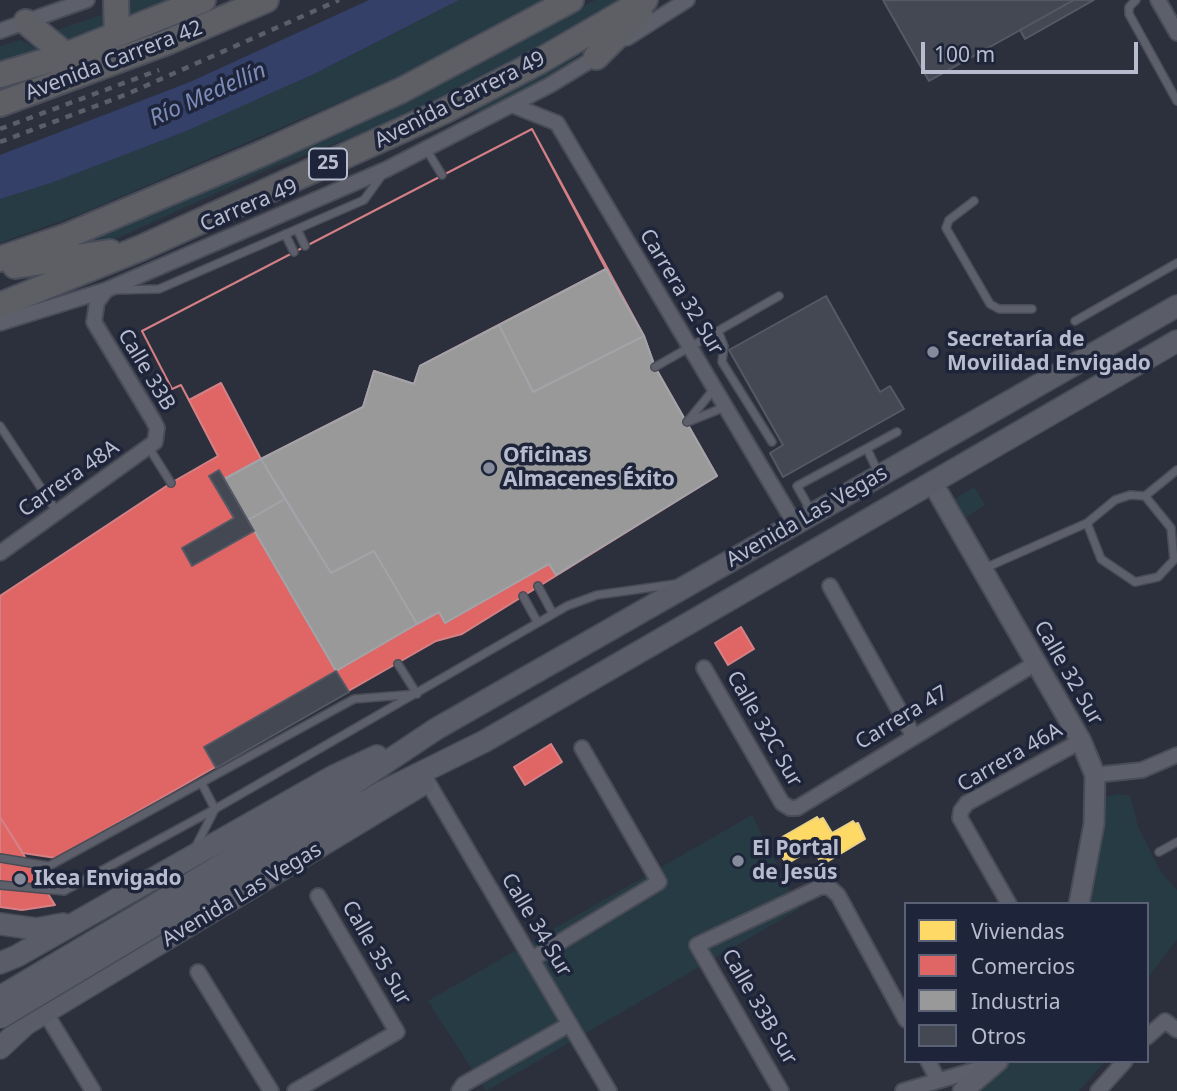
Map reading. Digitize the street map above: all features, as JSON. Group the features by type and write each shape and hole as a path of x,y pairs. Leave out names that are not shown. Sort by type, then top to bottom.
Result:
{"highway":[{"path":"116,0 117,34"},
{"name":"Avenida Carrera 42","path":"0,75 66,55 203,0"},
{"name":"Avenida Carrera 42","path":"0,104 170,41 266,0"},
{"name":"Avenida Carrera 49","path":"0,259 67,236 263,153 402,90 571,0"},
{"name":"Avenida Carrera 49","path":"0,305 141,248 443,111 540,61 645,0"},
{"path":"596,57 653,0"},
{"path":"26,22 66,55"},
{"path":"0,268 141,248"}],"main road":[{"name":"Avenida Las Vegas","path":"0,1018 436,729 1177,306"},
{"name":"Avenida Las Vegas","path":"0,997 380,793 485,741 1177,341"},
{"name":"Avenida Las Vegas","path":"0,963 334,776 436,729"},
{"name":"Avenida Las Vegas","path":"0,1048 26,1024 426,781 485,741"},
{"path":"102,908 101,930 105,946 112,953 132,960"},
{"path":"0,924 43,929 82,919"}],"street":[{"path":"0,32 87,0"},
{"name":"Carrera 49","path":"0,323 106,290 387,169 512,105 687,0"},
{"path":"1158,0 1177,33"},
{"name":"Carrera 32 Sur","path":"512,105 557,123 725,407 804,519"},
{"name":"Calle 33B","path":"106,290 94,312 98,332 153,420 157,434"},
{"name":"Carrera 48A","path":"0,553 149,448 157,434"},
{"name":"Calle 32 Sur","path":"932,482 1081,741 1095,775 1094,824 1079,902"},
{"path":"830,586 913,735"},
{"name":"Carrera 47","path":"790,808 797,808 913,735 1036,663"},
{"name":"Calle 32C Sur","path":"704,668 782,803 790,808"},
{"name":"Carrera 46A","path":"1008,902 960,818 961,811 967,803 1081,741"},
{"path":"531,959 659,882 582,748"},
{"path":"1095,775 1142,770 1177,755"},
{"name":"Calle 34 Sur","path":"426,781 609,1091"},
{"name":"Calle 33B Sur","path":"780,1091 697,945 820,887 829,887 838,895 904,1016"},
{"name":"Calle 35 Sur","path":"295,1091 397,1032 318,896"},
{"path":"198,972 271,1091"},
{"path":"45,1012 93,1091"},
{"path":"1149,1035 1165,1021 1177,1030"},
{"path":"458,1091 464,1084 570,1024"},
{"path":"929,1063 938,1080"},
{"path":"903,1091 996,1063"},
{"path":"963,1091 996,1063"},
{"path":"1101,1090 1123,1063"}],"lane":[{"path":"1136,0 1129,7 1129,14 1177,101"},
{"path":"426,149 442,175"},
{"path":"106,290 159,289 364,200 387,169"},
{"path":"974,201 948,220 946,228 990,304 999,309 1032,309"},
{"path":"296,229 305,246"},
{"path":"285,234 294,252"},
{"path":"1074,321 1177,262"},
{"path":"655,367 779,296"},
{"path":"718,331 724,346 722,362 772,442"},
{"path":"714,389 687,422 725,407"},
{"path":"0,426 58,512"},
{"path":"804,519 797,486 897,432"},
{"path":"149,448 171,483"},
{"path":"866,449 880,475"},
{"path":"982,569 1087,523 1115,500 1130,495 1145,496 1177,470"},
{"path":"1087,523 1101,559 1135,582 1158,577 1174,560 1171,528 1145,496"},
{"path":"0,884 64,891 215,809 553,614 597,595 694,582"},
{"path":"538,586 553,614"},
{"path":"523,596 538,623"},
{"path":"398,664 417,694"},
{"path":"0,858 49,866 354,699 417,694"},
{"path":"202,784 215,809"},
{"path":"190,858 215,809"},
{"path":"1159,852 1177,842"}],"shaded area":[{"path":"130,0 169,0 125,17"},
{"path":"459,0 543,0 394,79 83,213 0,243 0,199 51,183 184,132 314,74"},
{"path":"595,0 621,0 498,70 399,119 271,168 118,238 42,256 256,169 387,110 490,59"},
{"path":"110,12 105,27 67,40 54,31"},
{"path":"604,39 532,88 486,114 472,110"},
{"path":"20,40 43,52 0,64 0,46"},
{"path":"974,487 985,505 965,518 953,500"},
{"path":"1118,794 1130,796 1138,827 1161,872 1177,890 1177,939 1149,976 1149,902 1088,902 1101,798"},
{"path":"752,815 799,909 486,1091 428,1001"},
{"path":"1005,1063 1103,1063 1079,1091 977,1091"}],"water":[{"name":"Río Medellín","path":"369,0 459,0 314,74 184,132 51,183 0,199 0,155 190,82"}],"building: Viviendas":[{"path":"817,817 819,820 823,818 832,833 853,821 858,823 865,839 825,863 820,861 812,849 790,862 788,858 784,860 775,845 779,843 777,840"}],"building: Comercios":[{"path":"532,129 606,269 420,366 414,384 374,371 363,407 261,459 221,383 189,400 181,385 172,389 142,331"},
{"path":"532,129 644,336 655,367 717,476 462,634 436,641 56,858 23,853 0,817 0,596 171,483 218,456 181,385 172,389 142,331"},
{"path":"741,627 754,649 728,665 715,643"},
{"path":"551,744 562,762 525,785 514,767"},
{"name":"Ikea Envigado","path":"0,817 55,905 22,910 0,907"}],"building: Industria":[{"path":"606,269 644,336 533,392 499,325"},
{"name":"Oficinas Almacenes Éxito","path":"499,325 533,392 644,336 655,367 717,476 556,575 549,564 445,623 439,612 417,624 374,551 331,573 261,459 363,407 374,371 414,384 420,366"},
{"path":"261,459 285,499 248,520 224,479"},
{"path":"285,499 331,573 374,551 417,624 336,671 248,520"}],"building: Otros":[{"path":"883,0 1074,0 929,81"},
{"path":"1074,0 1094,0 1025,39 1020,30"},
{"path":"826,296 880,392 890,386 904,409 783,477 770,453 783,445 729,350"},
{"path":"219,470 254,531 192,566 182,548 234,518 209,476"},
{"path":"336,671 349,692 216,768 204,747"}],"railway":[{"path":"0,142 125,95 339,0"},
{"path":"0,129 159,70"}],"place":[{"name":"Secretaría de Movilidad Envigado","path":"933,352"},
{"name":"Oficinas Almacenes Éxito","path":"489,468"},
{"name":"El Portal de Jesús","path":"738,861"},
{"name":"Ikea Envigado","path":"20,879"}]}
